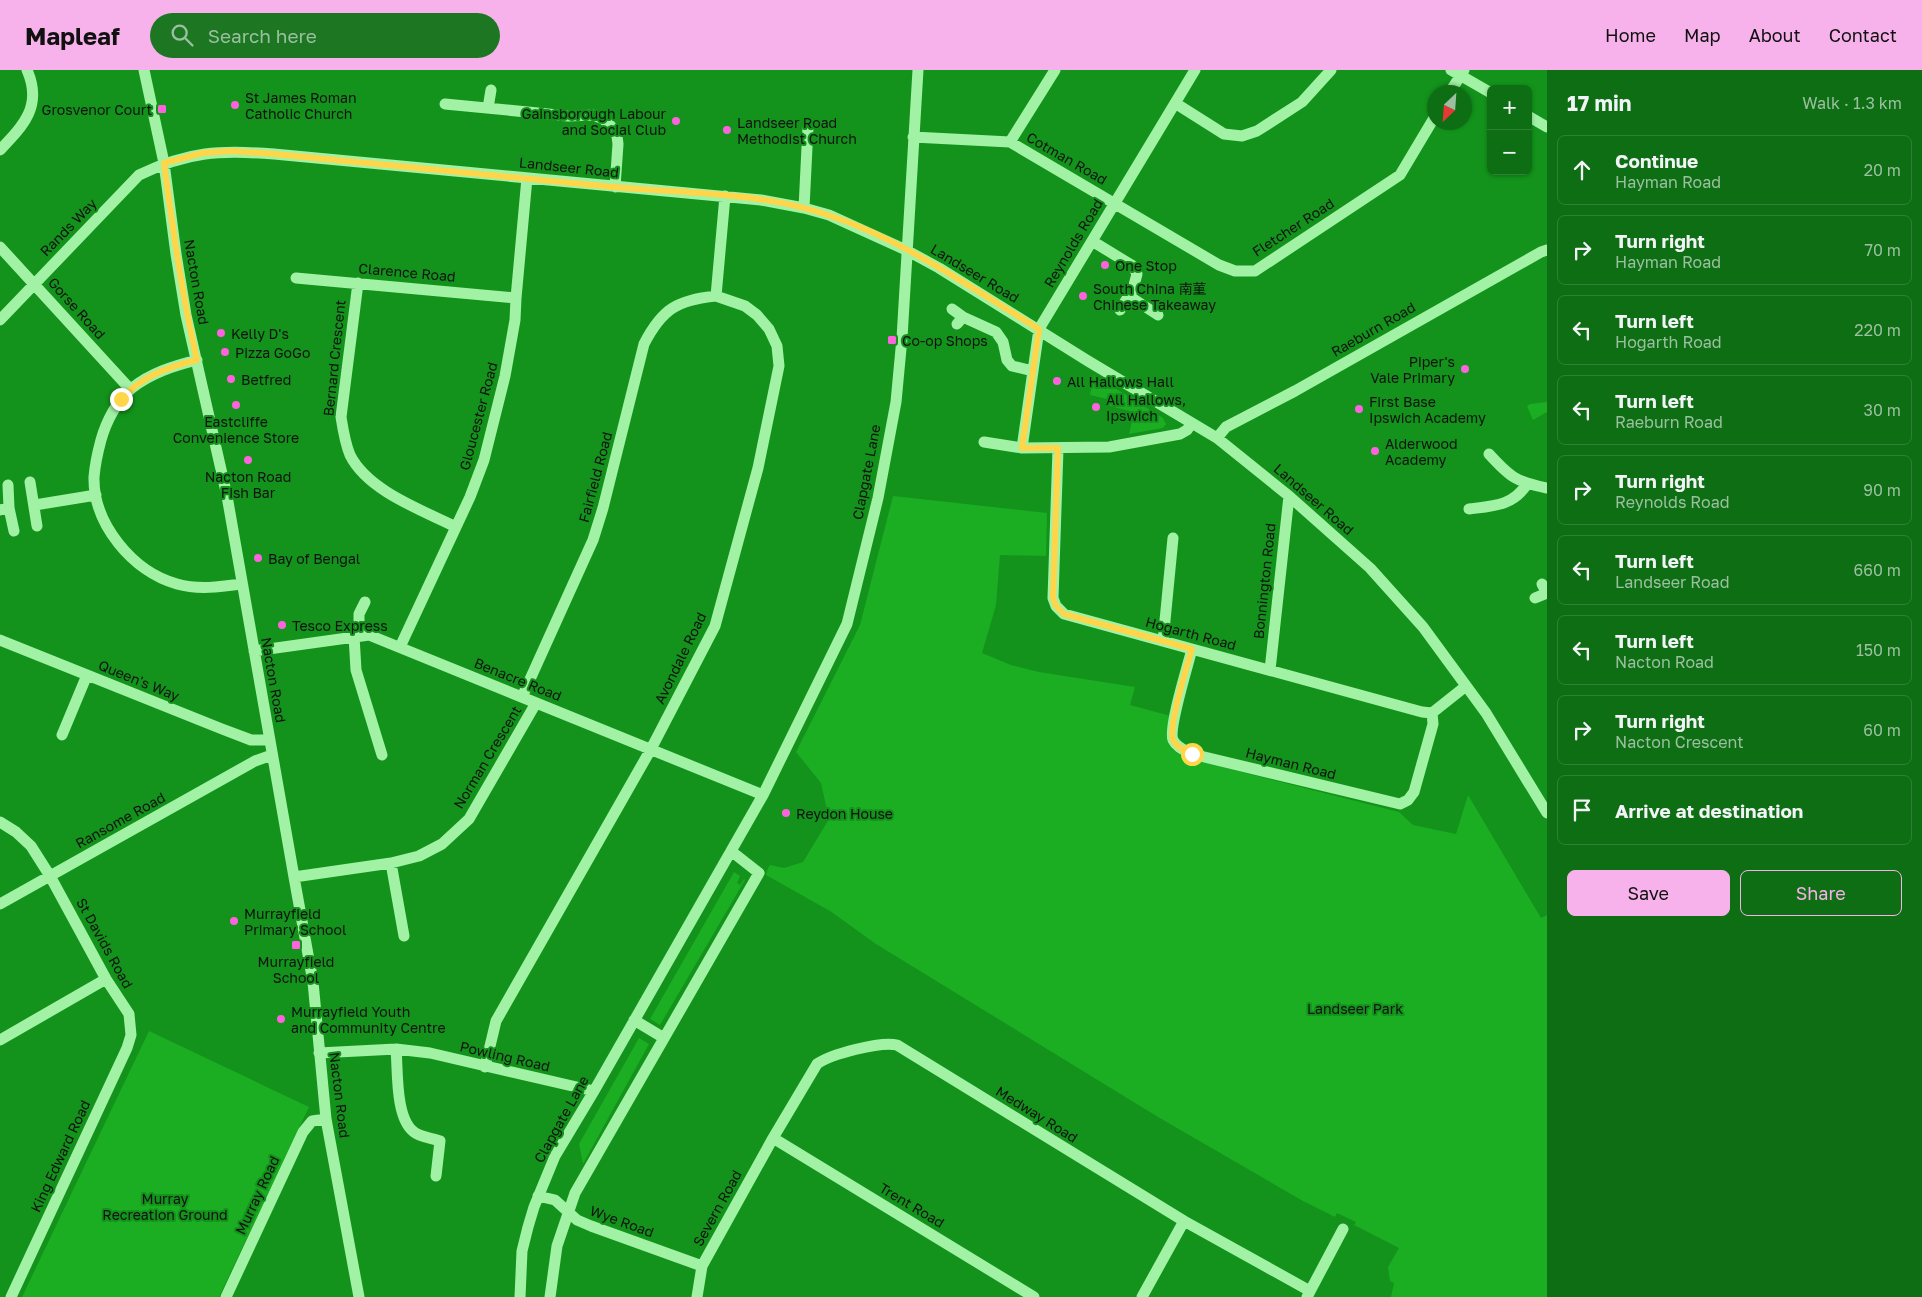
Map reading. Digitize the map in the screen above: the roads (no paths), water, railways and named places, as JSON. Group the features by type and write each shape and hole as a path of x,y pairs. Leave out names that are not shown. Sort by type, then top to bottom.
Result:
{"street":[{"path":"0,150 22,126 28,116 33,94 27,70"},
{"name":"Nacton Road","path":"144,70 164,163 186,315 227,496 294,877 312,982 326,1119 359,1297"},
{"name":"Clapgate Lane","path":"520,1297 522,1250 538,1196 555,1156 763,795 847,624 878,498 896,402 902,338 918,70"},
{"path":"1010,142 1055,70"},
{"name":"Reynolds Road","path":"1022,448 1039,329 1195,70"},
{"path":"1175,103 1224,134 1242,136 1257,131 1302,102 1331,70"},
{"path":"1453,85 1459,72 1487,90"},
{"path":"488,108 490,90"},
{"path":"445,104 568,116 593,115 603,119 612,126 618,144 615,187"},
{"path":"1532,118 1547,127"},
{"path":"804,208 808,127"},
{"name":"Fletcher Road","path":"1114,203 1219,265 1235,271 1255,271 1400,175 1427,130"},
{"name":"Cotman Road","path":"914,137 1010,142 1114,203"},
{"name":"Landseer Road","path":"164,163 203,153 231,151 725,196 804,208 850,224 906,250 939,268 1217,438 1288,496 1370,568 1423,628 1486,713 1547,813"},
{"name":"Rands Way","path":"0,320 139,175 164,163"},
{"name":"Gloucester Road","path":"400,647 470,497 484,460 497,411 515,320 527,178"},
{"path":"716,296 725,196"},
{"path":"1092,241 1133,266 1138,274 1137,281 1120,310"},
{"name":"Gorse Road","path":"0,247 130,389"},
{"name":"Raeburn Road","path":"1217,438 1226,427 1295,391 1532,256 1547,250"},
{"name":"Clarence Road","path":"296,278 516,298"},
{"name":"Bernard Crescent","path":"358,283 341,417 344,436 351,456 364,474 379,488 456,528"},
{"name":"Fairfield Road","path":"522,697 593,540 603,508 644,344 653,327 665,312 695,298 716,296"},
{"name":"Avondale Road","path":"485,1067 496,1021 651,749 715,626 758,468 779,366 777,346 769,329 757,315 745,306 716,296"},
{"path":"1129,296 1158,315"},
{"path":"952,309 960,320 996,332 1003,342 1007,360 1012,366 1033,370"},
{"path":"197,360 158,372 130,389 115,409 102,435 94,478 96,495 105,522 121,547 130,557 150,572 177,584 194,587 241,584"},
{"path":"984,442 1022,448 1109,447 1180,434 1187,430 1192,423"},
{"name":"Hogarth Road","path":"1058,448 1052,572 1053,598 1056,606 1064,614 1422,712 1432,713"},
{"path":"1489,454 1509,475 1527,484 1547,488"},
{"path":"30,482 37,526"},
{"path":"1469,509 1496,506 1507,502 1521,494 1527,484"},
{"path":"8,486 5,509 14,531"},
{"path":"34,505 96,495"},
{"name":"Bonnington Road","path":"1270,670 1288,496"},
{"path":"1163,641 1173,538"},
{"path":"1535,598 1547,593 1542,584"},
{"path":"365,602 359,614 359,626 354,636 356,670 382,755"},
{"name":"Benacre Road","path":"254,652 370,635 763,795"},
{"name":"Queen's Way","path":"0,640 251,740 269,740"},
{"name":"Hayman Road","path":"1192,649 1173,721 1172,739 1178,747 1192,754 1400,804 1408,800 1414,792 1433,724 1432,713"},
{"path":"62,735 87,676"},
{"path":"1432,713 1466,686"},
{"name":"Norman Crescent","path":"294,877 391,863 419,856 442,844 468,819 536,703"},
{"path":"251,740 256,751 255,761"},
{"name":"Ransome Road","path":"0,904 255,761 272,755"},
{"name":"St Davids Road","path":"0,822 16,832 31,846 50,876 106,979 129,1014 132,1026"},
{"path":"550,1297 557,1246 575,1193 759,873 731,851"},
{"path":"391,863 404,936"},
{"path":"0,1040 106,979"},
{"path":"634,1020 664,1038"},
{"name":"King Edward Road","path":"11,1297 127,1048 132,1026"},
{"name":"Medway Road","path":"773,1138 817,1064 826,1058 882,1044 890,1044 905,1050 1184,1222 1308,1294"},
{"path":"396,1048 401,1109 406,1122 414,1132 440,1141 436,1176"},
{"name":"Powling Road","path":"319,1053 396,1048 430,1053 594,1091"},
{"name":"Murray Road","path":"226,1297 303,1132 312,1121 326,1119"},
{"name":"Severn Road","path":"697,1297 702,1266 773,1138"},
{"name":"Trent Road","path":"773,1138 1034,1297"},
{"name":"Wye Road","path":"538,1196 554,1200 577,1220 591,1226 702,1266"},
{"path":"1142,1297 1184,1222"},
{"path":"1308,1294 1343,1229"}],"place":[{"name":"St James Roman Catholic Church","path":"235,105"},
{"name":"Grosvenor Court","path":"162,109"},
{"name":"Gainsborough Labour and Social Club","path":"676,121"},
{"name":"Landseer Road Methodist Church","path":"727,130"},
{"name":"One Stop","path":"1105,265"},
{"name":"South China 南菫 Chinese Takeaway","path":"1083,296"},
{"name":"Kelly D's","path":"221,333"},
{"name":"Co-op Shops","path":"892,340"},
{"name":"Pizza GoGo","path":"225,352"},
{"name":"Piper's Vale Primary","path":"1465,369"},
{"name":"Betfred","path":"231,379"},
{"name":"All Hallows Hall","path":"1057,381"},
{"name":"Eastcliffe Convenience Store","path":"236,405"},
{"name":"All Hallows, Ipswich","path":"1096,407"},
{"name":"First Base Ipswich Academy","path":"1359,409"},
{"name":"Alderwood Academy","path":"1375,451"},
{"name":"Nacton Road Fish Bar","path":"248,460"},
{"name":"Bay of Bengal","path":"258,558"},
{"name":"Tesco Express","path":"282,625"},
{"name":"Reydon House","path":"786,813"},
{"name":"Murrayfield Primary School","path":"234,921"},
{"name":"Murrayfield School","path":"296,945"},
{"name":"Murrayfield Youth and Community Centre","path":"281,1019"}],"park label":[{"name":"Landseer Park","path":"1355,1008"},
{"name":"Murray Recreation Ground","path":"165,1206"}]}
